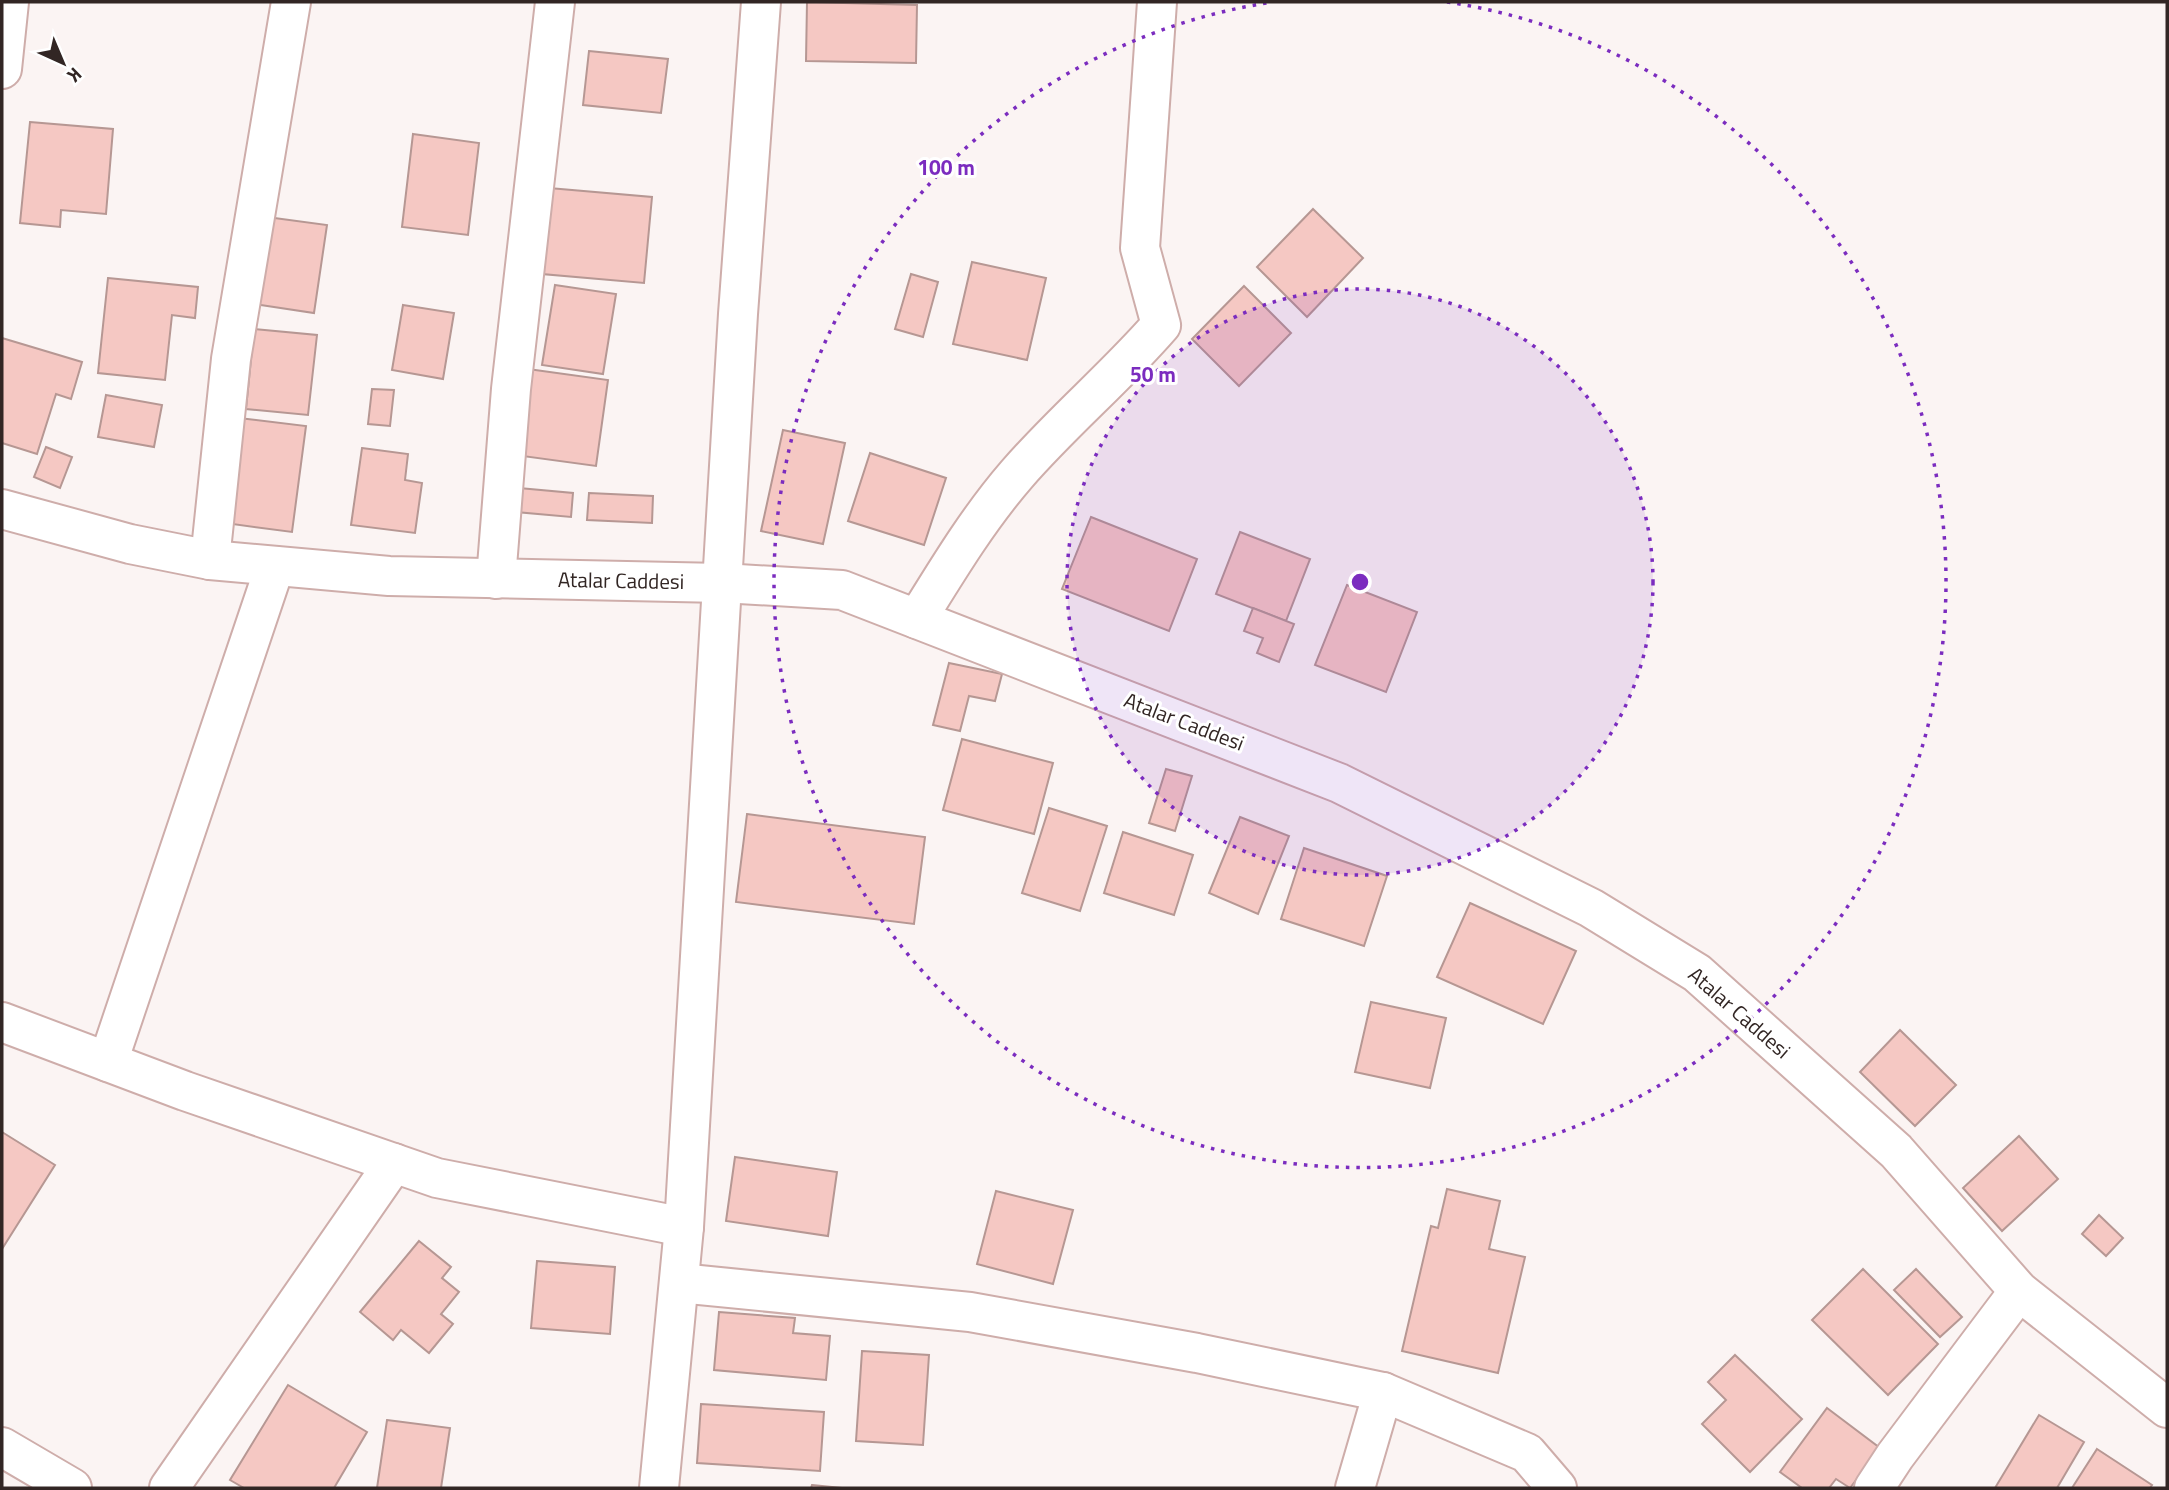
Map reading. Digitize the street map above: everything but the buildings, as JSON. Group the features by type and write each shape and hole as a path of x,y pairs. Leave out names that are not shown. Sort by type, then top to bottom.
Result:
{"street":[{"path":"2,69 9,2"},
{"path":"210,560 231,359 291,2"},
{"path":"496,579 511,389 555,2"},
{"path":"659,1488 684,1227 722,583 761,2"},
{"path":"917,619 961,546 1017,473 1126,365 1161,325 1140,248 1157,2"},
{"name":"Atalar Caddesi","path":"2,509 130,544 210,560 389,576 722,583 842,590 1339,783 1591,908 1697,973 1896,1151 2019,1291 2167,1408"},
{"path":"108,1062 275,566"},
{"path":"2,1022 437,1178 684,1227"},
{"path":"169,1488 394,1163"},
{"path":"679,1283 970,1312 1197,1353 1383,1392 1527,1453 1556,1488"},
{"path":"1874,1488 1895,1455 2019,1291"},
{"path":"1355,1488 1383,1392"},
{"path":"2,1447 72,1488"}]}
